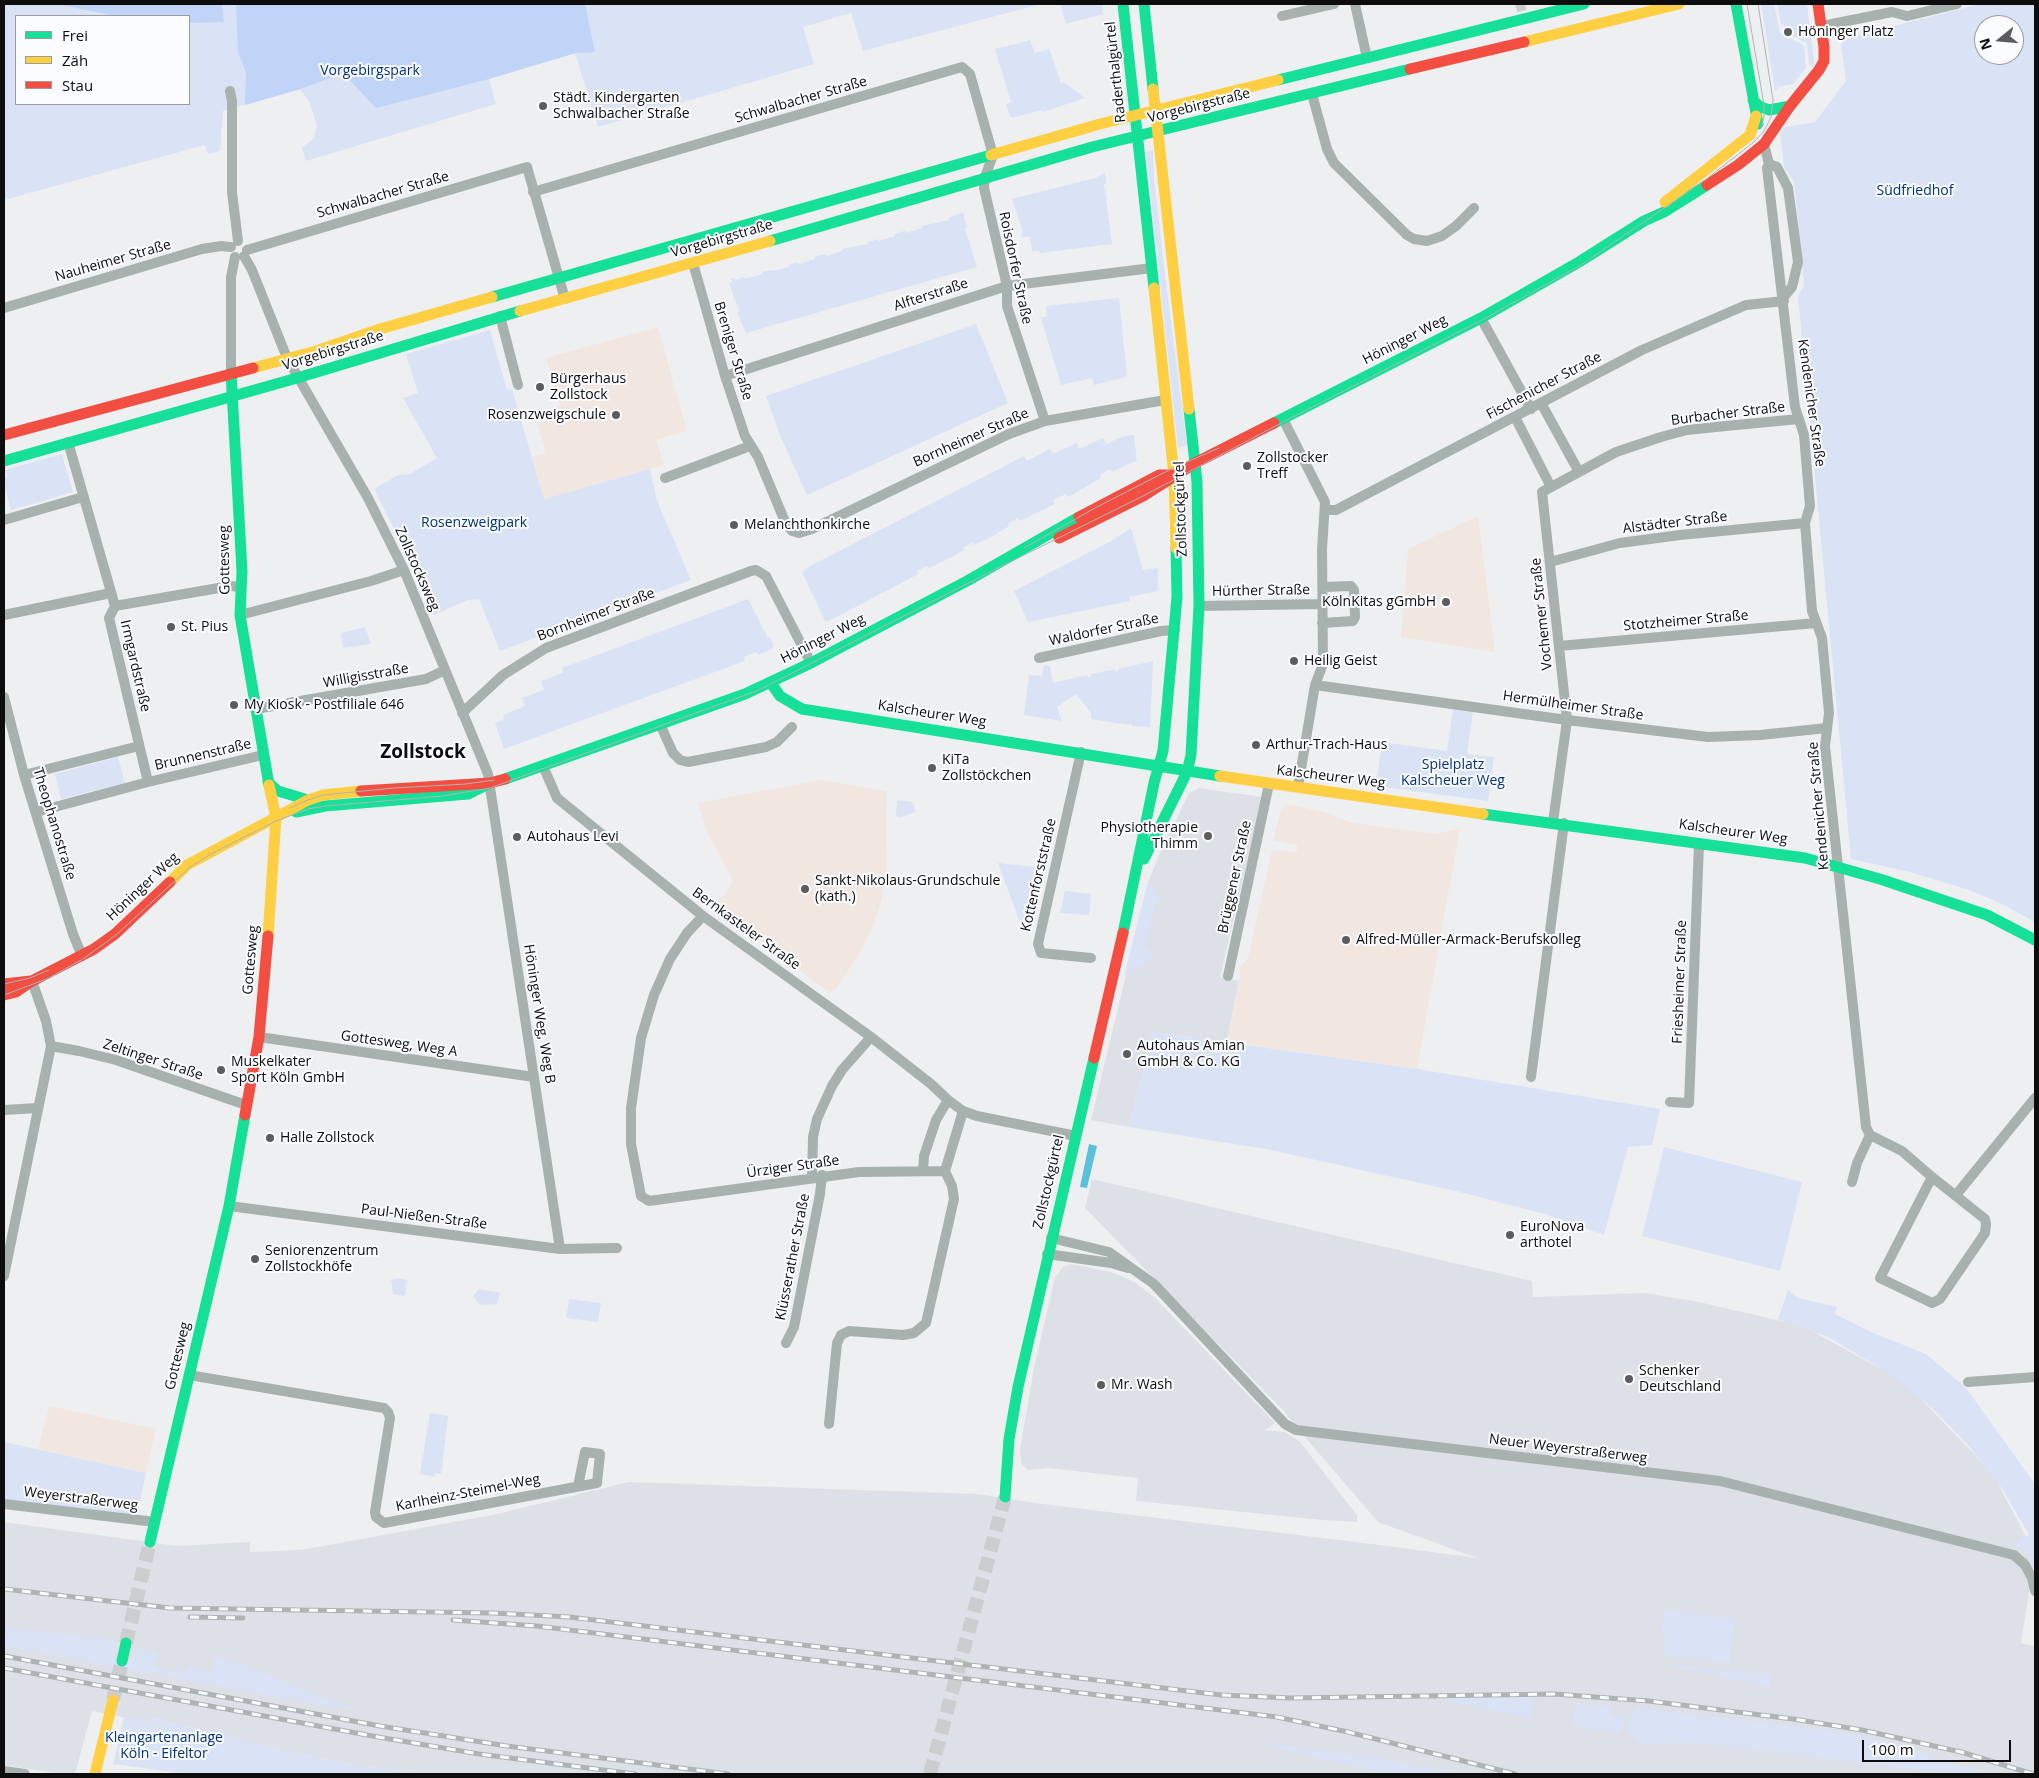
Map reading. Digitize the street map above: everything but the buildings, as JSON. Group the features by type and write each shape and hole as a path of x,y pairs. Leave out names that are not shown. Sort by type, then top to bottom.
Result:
{"street":[{"name":"Raderthalgürtel","path":"1123,4 1138,136"},
{"path":"1144,4 1158,131"},
{"path":"1282,16 1334,4"},
{"path":"1355,4 1368,58"},
{"name":"Vorgebirgstraße","path":"4,435 316,350 380,329 1135,115 1446,38 1523,15 1584,4"},
{"name":"Vorgebirgstraße","path":"4,460 297,378 500,316 693,263 985,176 1158,131 1452,60 1668,5 1679,4"},
{"path":"1736,4 1756,116 1764,144"},
{"path":"1764,144 1824,61 1822,26 1818,4"},
{"path":"1822,26 1892,12 1907,16 1957,4"},
{"path":"1446,38 1452,60"},
{"name":"Schwalbacher Straße","path":"242,254 527,167 533,192 962,67 970,74 993,155"},
{"name":"Zollstocksweg","path":"230,91 232,101 234,244 231,253 242,254 252,270 287,358 297,378 330,429 368,498 404,570 490,783"},
{"path":"1312,94 1327,149 1334,163 1407,235 1414,239 1427,241 1442,236 1456,226 1474,208"},
{"path":"1753,100 1759,106 1769,110 1790,106"},
{"name":"Höninger Weg","path":"276,818 325,806 468,794 490,783 543,766 771,683 994,566 1095,508 1159,475 1174,475 1481,318 1579,262 1644,220 1742,142 1750,134 1756,116"},
{"name":"Zollstockgürtel","path":"1136,875 1188,772 1195,703 1199,606 1195,463 1158,131"},
{"name":"Zollstockgürtel","path":"1005,1497 1009,1439 1018,1387 1136,875 1165,740 1175,630 1177,561 1174,475 1138,136"},
{"name":"Höninger Weg","path":"1644,220 1664,212 1730,170 1764,144"},
{"name":"Kendenicher Straße","path":"1764,144 1770,164 1767,168 1795,407 1804,435 1810,506 1805,523 1812,611 1822,638 1829,713 1825,746 1866,1127 1870,1135"},
{"path":"985,176 993,155"},
{"name":"Kendenicher Straße","path":"1770,164 1777,167 1788,188 1798,262 1792,287 1783,299"},
{"name":"Roisdorfer Straße","path":"985,176 984,188 1006,286 1007,306 1045,421"},
{"path":"533,192 565,299"},
{"path":"231,373 231,276 242,254 244,244 234,244"},
{"name":"Nauheimer Straße","path":"4,308 202,250 234,244"},
{"name":"Breniger Straße","path":"693,263 725,376 745,436 758,457 786,524 792,531 799,533"},
{"name":"Alfterstraße","path":"725,376 1006,286 1152,268"},
{"name":"Fischenicher Straße","path":"1325,510 1336,510 1642,350 1746,306 1783,299"},
{"path":"500,316 518,385"},
{"path":"1481,318 1531,409"},
{"name":"Gottesweg","path":"150,1542 229,1206 259,1037 267,957 276,818 263,756 240,615 242,571 231,373"},
{"name":"Bornheimer Straße","path":"799,533 812,529 1009,434 1045,421 1165,400"},
{"path":"1542,403 1579,472"},
{"path":"1515,417 1551,487"},
{"path":"1283,419 1323,496 1325,510 1322,549 1323,664 1310,714 1298,787"},
{"name":"Burbacher Straße","path":"1551,487 1616,452 1678,432 1799,419"},
{"name":"Irmgardstraße","path":"68,442 115,606 109,618 148,782"},
{"path":"665,478 750,446"},
{"name":"Vochemer Straße","path":"1530,1077 1559,823 1567,720 1560,646 1541,494 1551,487"},
{"path":"4,520 83,497"},
{"name":"Alstädter Straße","path":"1550,562 1620,543 1680,535 1805,523"},
{"path":"240,615 372,582 404,570"},
{"name":"Bornheimer Straße","path":"462,713 503,675 546,648 740,574 756,570 766,576 811,663"},
{"path":"115,606 230,586 241,587"},
{"path":"1322,623 1353,621 1355,617 1354,590 1351,586 1323,587"},
{"path":"4,615 111,593"},
{"name":"Hürther Straße","path":"1199,606 1322,604"},
{"name":"Stotzheimer Straße","path":"1560,646 1816,623"},
{"name":"Waldorfer Straße","path":"1039,658 1161,631 1175,630"},
{"name":"Willigisstraße","path":"289,703 426,679 445,670"},
{"name":"Kalscheurer Weg","path":"771,683 780,696 802,709 1081,752 1188,772 1805,858 1880,879 1987,915 2035,940"},
{"name":"Hermülheimer Straße","path":"1316,685 1567,720 1708,737 1827,728"},
{"name":"Theophanostraße","path":"4,698 24,775 73,934 82,956"},
{"path":"255,709 273,706"},
{"path":"660,724 673,753 680,760 688,762 766,747 777,742 792,726"},
{"path":"24,775 139,746"},
{"name":"Kottenforststraße","path":"1081,752 1038,944 1040,953 1091,958"},
{"name":"Brunnenstraße","path":"36,812 148,782 263,756"},
{"name":"Bernkasteler Straße","path":"543,766 557,798 703,916 871,1037 963,1111 977,1116 1076,1136"},
{"path":"268,782 278,791 308,800"},
{"name":"Höninger Weg","path":"4,995 16,992 32,981 82,956 115,934 188,865 207,853 308,800 323,796 394,788 490,783"},
{"name":"Höninger Weg, Weg B","path":"490,783 560,1249"},
{"name":"Brüggener Straße","path":"1228,976 1269,784"},
{"name":"Friesheimer Straße","path":"1670,1102 1689,1103 1699,843"},
{"name":"Ürziger Straße","path":"703,916 687,933 670,959 654,995 641,1038 631,1108 631,1144 641,1196 649,1201 859,1172 945,1171"},
{"path":"4,1276 6,1255 51,1046 46,1021 32,981"},
{"name":"Höninger Weg","path":"4,984 32,981"},
{"name":"Gottesweg, Weg A","path":"259,1037 534,1077"},
{"path":"812,1178 812,1145 817,1119 832,1086 842,1070 871,1037"},
{"name":"Zeltinger Straße","path":"51,1046 116,1060 246,1105"},
{"path":"1956,1195 2035,1098"},
{"path":"922,1170 924,1156 936,1120 948,1100"},
{"path":"4,1110 38,1108"},
{"path":"829,1424 837,1342 841,1335 849,1331 903,1335 914,1333 926,1323 954,1199 952,1186 945,1171 963,1111"},
{"path":"1852,1182 1857,1163 1870,1135 1902,1151 1985,1219 1985,1233 1940,1299 1932,1303 1880,1278 1932,1177"},
{"name":"Klüsserather Straße","path":"786,1343 794,1327 822,1176"},
{"name":"Paul-Nießen-Straße","path":"229,1206 560,1249 617,1248"},
{"name":"Neuer Weyerstraßerweg","path":"1051,1238 1109,1252 1154,1284 1285,1424 1296,1430 1720,1480 2014,1555 2025,1565 2032,1578 2035,1590"},
{"name":"Neuer Weyerstraßerweg","path":"1048,1254 1111,1263 1134,1270"},
{"name":"Karlheinz-Steimel-Weg","path":"188,1375 384,1408 390,1418 375,1512 376,1517 384,1523 476,1507 578,1486"},
{"path":"1968,1382 2035,1377"},
{"name":"Weyerstraßerweg","path":"4,1504 155,1522"},
{"path":"122,1661 126,1643"},
{"path":"95,1774 113,1700"},
{"path":"4,1771 25,1774"}],"shaded area":[{"name":"Rosenzweigschule","path":"658,327 687,431 656,440 664,465 544,499 532,457 546,453 537,424 550,420 548,410 560,406 546,358"},
{"name":"KölnKitas gGmbH","path":"1478,516 1495,652 1401,637 1408,549"},
{"name":"Sankt-Nikolaus-Grundschule (kath.)","path":"821,780 886,791 887,870 882,898 874,924 862,950 835,990 829,992 715,907 733,881 706,830 698,803"},
{"path":"1199,788 1262,797 1220,977 1239,981 1227,1042 1153,1032 1129,1127 1091,1120 1149,880 1189,793"},
{"name":"Alfred-Müller-Armack-Berufskolleg","path":"1287,804 1324,812 1353,823 1436,834 1460,828 1417,1069 1227,1042 1240,967 1248,958 1272,850 1297,852 1297,845 1273,840 1281,810"},
{"path":"1089,1144 1097,1146 1087,1188 1080,1187"},
{"path":"1092,1179 1532,1281 1533,1297 1645,1293 1699,1302 1803,1326 1905,1382 1993,1474 2035,1554 2021,1643 2035,1646 2035,1774 420,1774 322,1759 152,1718 151,1723 92,1711 75,1774 60,1774 4,1765 4,1522 177,1546 250,1542 250,1552 282,1551 307,1549 497,1514 629,1482 977,1494 1043,1504 1477,1558 1378,1522 1284,1411 1085,1208"},
{"path":"1071,1264 1111,1272 1124,1277 1136,1283 1155,1298 1275,1423 1265,1430 1285,1432 1300,1442 1357,1515 1357,1522 1136,1501 1138,1478 1048,1468 1028,1470 1021,1463 1020,1450 1034,1368 1055,1277 1063,1267"},
{"path":"49,1406 156,1429 146,1473 38,1449"}],"green space":[{"name":"Vorgebirgspark","path":"4,4 1041,4 863,51 851,13 803,27 814,64 598,127 575,53 489,79 496,104 306,161 302,148 313,139 317,126 309,101 300,89 223,111 220,151 208,154 205,145 4,200"},
{"path":"57,4 222,4 224,22 190,23 190,15 110,15"},
{"path":"236,4 585,4 595,52 576,53 489,79 376,108 343,73 301,89 245,105 246,72 238,53"},
{"path":"1060,4 1102,4 1103,14 1066,24"},
{"path":"1761,4 1774,4 1780,33 1804,45 1806,68 1793,84 1777,87 1778,90 1775,91"},
{"path":"1777,4 1807,4 1814,60 1813,68 1809,64 1807,43 1786,33 1784,25 1781,24"},
{"name":"Südfriedhof","path":"1980,4 2035,4 2035,922 2002,904 1969,890 1910,872 1851,859 1798,296 1804,285 1794,182 1784,167 1780,134 1785,127 1815,122 1846,81 1841,45 1846,38"},
{"path":"1030,40 1035,53 1049,49 1061,83 1064,82 1085,98 1043,112 1042,110 1011,118 1006,104 1011,102 995,49"},
{"path":"1153,150 1154,179 1187,445 1178,448 1146,152"},
{"path":"1105,173 1106,184 1104,184 1112,244 1040,253 1039,250 1032,251 1030,237 1022,237 1021,233 1023,232 1012,199 1095,178"},
{"path":"963,212 967,228 965,229 977,267 746,333 737,312 739,311 729,283 732,282 731,279 734,278 735,280 744,277 745,279 762,274 762,272 789,267 788,265 798,262 799,264 825,254 826,256 842,251 842,249 868,244 868,242 878,239 879,241 895,236 895,234 900,232 905,231 906,233 922,228 922,226 949,220 948,218"},
{"path":"1119,298 1127,377 1094,385 1092,378 1061,385 1041,318 1047,316 1046,306"},
{"path":"976,324 1008,403 807,495 779,433 766,396"},
{"name":"Rosenzweigpark","path":"490,330 507,390 512,389 544,499 650,469 657,501 691,580 500,651 479,599 468,600 434,615 415,570 374,489 398,475 410,474 437,458 403,398 418,393 406,354"},
{"path":"1134,435 1137,462 1112,472 1110,469 1100,475 1101,478 1072,495 1068,497 1066,494 1053,500 1055,504 1020,521 1018,518 993,536 974,545 973,542 963,548 964,550 948,559 929,568 927,566 917,571 918,574 911,578 827,622 825,621 802,572 810,566 1024,456 1027,461 1050,449 1053,454 1077,443 1079,449 1103,438 1106,444 1124,436"},
{"path":"62,454 73,492 11,510 4,485 4,478 7,476 5,470"},
{"path":"1131,528 1143,570 1158,568 1158,591 1129,597 1130,601 1028,622 1014,591 1113,540"},
{"path":"748,599 768,638 770,637 774,645 772,649 758,655 756,652 744,657 745,661 504,749 495,723 504,719 503,715 525,706 522,698 544,690 541,681 563,673 562,668"},
{"path":"365,627 371,644 343,648 341,633"},
{"path":"1153,661 1150,727 1091,719 1091,713 1076,694 1057,707 1062,721 1024,715 1029,675 1042,676 1044,665 1050,666 1053,683 1087,675 1091,677 1091,674 1115,669 1116,672 1118,669"},
{"name":"Spielplatz Kalscheuer Weg","path":"1453,708 1473,711 1467,754 1494,757 1488,801 1376,786 1382,742 1447,751"},
{"path":"118,757 125,783 61,799 55,774"},
{"path":"897,800 912,802 916,812 899,818 896,815"},
{"path":"998,863 1037,867 1038,873 1042,872 1043,875 1030,924 1020,923"},
{"path":"1148,881 1160,898 1159,901 1156,901 1145,949 1154,951 1152,959 1124,976"},
{"path":"1065,891 1091,894 1089,915 1060,913"},
{"path":"1153,1032 1417,1069 1660,1109 1652,1145 1628,1147 1604,1235 1545,1214 1456,1191 1271,1150 1129,1127"},
{"path":"1664,1147 1802,1182 1780,1271 1642,1236"},
{"path":"398,1278 407,1280 405,1296 393,1294 391,1280"},
{"path":"479,1289 500,1293 497,1304 480,1305 473,1296"},
{"path":"1788,1290 1798,1298 1837,1307 1835,1314 1871,1332 1926,1354 1966,1388 2035,1484 2035,1571 2028,1554 2016,1546 2020,1538 2029,1535 2003,1490 1968,1445 1932,1408 1899,1381 1875,1365 1828,1337 1778,1319"},
{"path":"569,1299 601,1303 598,1322 566,1318"},
{"path":"430,1413 448,1416 441,1474 435,1473 435,1477 420,1474"},
{"path":"4,1442 146,1473 137,1515 4,1500"},
{"path":"1664,1609 1735,1619 1729,1663 1663,1656 1666,1634 1662,1633"},
{"path":"4,1628 90,1636 117,1642 114,1660 130,1662 134,1648 157,1653 155,1667 186,1673 188,1666 212,1671 215,1657 239,1663 352,1710 4,1646"},
{"path":"1669,1664 1772,1674 1769,1687 1679,1668"},
{"path":"1533,1697 1532,1718 1447,1701 1447,1698"},
{"path":"1576,1703 1612,1707 1611,1716 1625,1717 1624,1725 1619,1733 1573,1726"},
{"path":"1637,1708 1858,1735 1890,1743 1988,1774 1941,1773 1717,1745 1686,1743 1643,1744 1636,1742 1627,1729 1628,1721"},
{"name":"Kleingartenanlage Köln - Eifeltor","path":"124,1717 151,1723 152,1718 322,1759 420,1774 188,1774 113,1764"},
{"path":"1262,1742 1385,1759 1458,1774 1387,1774 1263,1745"}],"tunnel":[{"path":"1520,4 1522,11"},
{"path":"273,706 289,703"},
{"path":"930,1774 1005,1497"},
{"path":"126,1643 150,1542"},
{"path":"113,1700 122,1661"}],"tram line":[{"path":"1747,4 1764,105 1764,117 1761,128"},
{"path":"4,995 49,978 83,959 116,935 189,868 209,855 276,821 308,809 325,806 443,796 490,788 759,690 1143,496 1482,320 1581,265 1705,180 1754,142 1764,131 1771,117 1773,100 1758,4"},
{"path":"1024,548 1095,508 1173,468 1219,448"},
{"path":"290,808 323,795 394,788 466,784 494,780"},
{"path":"4,984 30,978 49,970"}],"railway":[{"path":"4,1589 170,1608 493,1613 569,1617 1221,1695 1291,1698 1555,1694 1649,1701 1793,1719 1862,1730 1961,1752 2033,1774"},
{"path":"190,1617 243,1618"},
{"path":"453,1620 537,1626 1277,1717 1348,1732 1515,1774"},
{"path":"4,1656 380,1726 507,1746 728,1774"},
{"path":"4,1668 479,1754 635,1774"}],"traffic: fast":[{"path":"1123,4 1154,288"},
{"path":"1144,4 1153,89"},
{"path":"1278,80 1584,4"},
{"path":"1736,4 1758,124"},
{"path":"770,241 1092,147 1410,69"},
{"path":"1753,100 1759,106 1769,110 1790,106"},
{"path":"492,297 991,155"},
{"path":"1274,423 1481,318 1707,185"},
{"path":"4,461 297,378 520,311"},
{"path":"231,373 242,571 240,615 269,785"},
{"path":"1144,859 1187,772 1191,755 1199,606 1197,482 1189,409"},
{"path":"505,779 745,694 811,663 967,581 1079,517"},
{"path":"1123,933 1154,783 1163,751 1177,597 1176,548"},
{"path":"771,683 780,696 802,709 1220,776"},
{"path":"268,782 278,791 308,800"},
{"path":"296,812 325,806 468,794 486,785"},
{"path":"1483,814 1805,858 1880,879 1987,915 2035,940"},
{"path":"1005,1497 1009,1439 1018,1387 1094,1058"},
{"path":"150,1542 229,1206 245,1115"},
{"path":"122,1661 126,1643"}],"traffic: slow":[{"path":"1524,42 1679,4"},
{"path":"991,155 1100,124 1278,80"},
{"path":"1153,89 1189,409"},
{"path":"1665,202 1750,135 1756,116"},
{"path":"520,311 770,241"},
{"path":"1154,288 1174,475 1176,548"},
{"path":"253,368 316,351 380,329 492,297"},
{"path":"1220,776 1483,814"},
{"path":"268,936 276,818 269,785"},
{"path":"170,882 187,865 308,800 323,795 361,791"},
{"path":"95,1774 113,1700"}],"traffic: jam":[{"path":"1707,185 1738,165 1764,144 1790,106 1819,70 1824,61 1824,47 1818,4"},
{"path":"1410,69 1524,42"},
{"path":"4,435 253,368"},
{"path":"1059,538 1143,496 1195,463 1274,423"},
{"path":"1079,517 1159,475 1174,475"},
{"path":"361,791 490,783 505,779"},
{"path":"4,995 16,992 32,981 94,949 115,934 170,882"},
{"path":"1094,1058 1123,933"},
{"path":"245,1115 259,1037 268,936"},
{"path":"4,984 31,981"}],"place":[{"name":"Höninger Platz","path":"1788,32"},
{"name":"Städt. Kindergarten Schwalbacher Straße","path":"543,106"},
{"name":"Bürgerhaus Zollstock","path":"540,387"},
{"name":"Rosenzweigschule","path":"616,415"},
{"name":"Zollstocker Treff","path":"1247,466"},
{"name":"Melanchthonkirche","path":"734,525"},
{"name":"KölnKitas gGmbH","path":"1446,602"},
{"name":"St. Pius","path":"171,627"},
{"name":"Heilig Geist","path":"1294,661"},
{"name":"My Kiosk - Postfiliale 646","path":"234,705"},
{"name":"Arthur-Trach-Haus","path":"1256,745"},
{"name":"KiTa Zollstöckchen","path":"932,768"},
{"name":"Physiotherapie Thimm","path":"1208,836"},
{"name":"Autohaus Levi","path":"517,837"},
{"name":"Sankt-Nikolaus-Grundschule (kath.)","path":"805,889"},
{"name":"Alfred-Müller-Armack-Berufskolleg","path":"1346,940"},
{"name":"Autohaus Amian GmbH & Co. KG","path":"1127,1054"},
{"name":"Muskelkater Sport Köln GmbH","path":"221,1070"},
{"name":"Halle Zollstock","path":"270,1138"},
{"name":"EuroNova arthotel","path":"1510,1235"},
{"name":"Seniorenzentrum Zollstockhöfe","path":"255,1259"},
{"name":"Schenker Deutschland","path":"1629,1379"},
{"name":"Mr. Wash","path":"1101,1385"}],"district":[{"name":"Zollstock","path":"423,753"}]}
